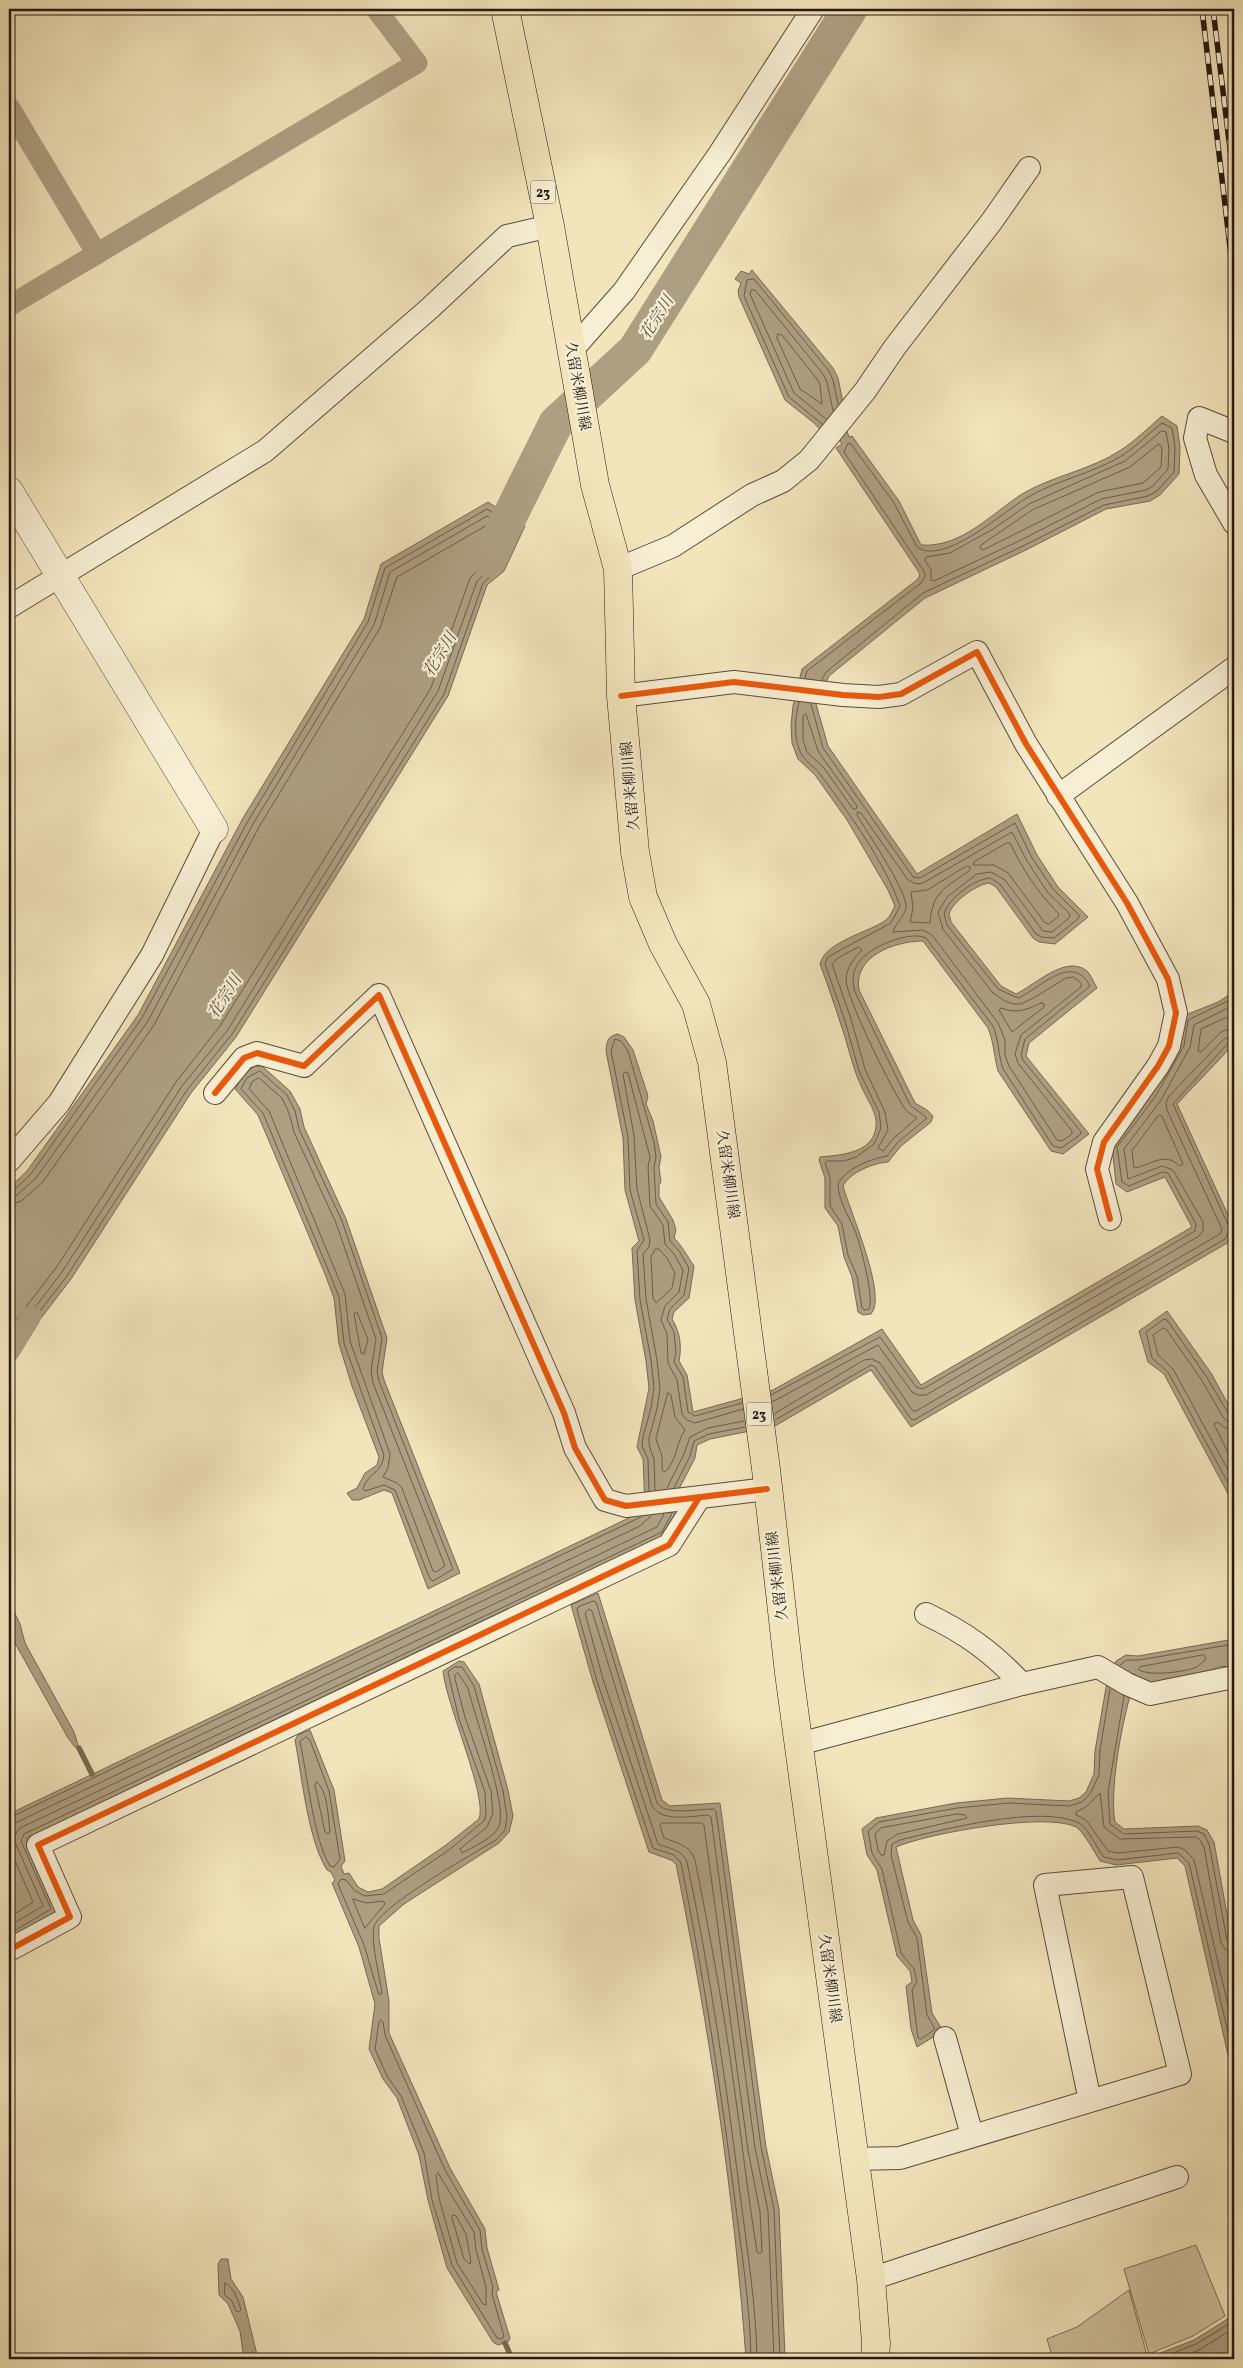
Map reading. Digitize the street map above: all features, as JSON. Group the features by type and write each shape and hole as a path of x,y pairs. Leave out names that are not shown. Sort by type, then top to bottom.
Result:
{"main road":[{"name":"久留米柳川線","path":"505,9 550,226 595,485 618,569 621,696 636,852 643,897 663,944 696,1004 712,1062 727,1166 798,1744 853,2159 871,2279 876,2343 875,2358"}],"street":[{"path":"574,363 720,153 813,9"},
{"path":"618,569 673,546 752,495 783,481 809,460 865,391 895,347 992,221 1029,168"},
{"path":"9,607 266,451 430,309 507,236 550,226"},
{"path":"1234,432 1199,418 1195,438 1206,475 1234,524"},
{"path":"9,491 214,829 152,955 59,1103 9,1161"},
{"path":"621,696 734,682 843,695 879,697 901,694 977,652 1026,744 1127,903 1168,979 1176,1013 1169,1046 1158,1066 1104,1142 1097,1169 1110,1219"},
{"path":"1058,796 1234,668"},
{"path":"216,1093 244,1058 257,1053 304,1066 379,995 560,1405 575,1448 604,1500 626,1506 767,1489"},
{"path":"9,1950 70,1916 38,1845 669,1545 699,1498"},
{"path":"926,1614 957,1629 996,1657 1022,1684"},
{"path":"798,1744 1022,1684 1098,1666 1126,1684 1150,1694 1234,1677"},
{"path":"853,2159 900,2158 972,2135 1090,2101 1180,2074 1132,1877 1046,1885 1090,2101"},
{"path":"945,2038 972,2135"},
{"path":"871,2279 1176,2177"}],"shaded area":[{"path":"1196,2245 1225,2316 1193,2336 1149,2354 1124,2269"},
{"path":"1129,2290 1146,2352 1132,2359 1053,2359 1047,2339 1077,2327"}],"water":[{"path":"752,270 833,368 838,378 849,437 852,436 899,501 921,545 949,541 962,535 975,528 1022,494 1046,482 1109,457 1121,450 1162,416 1177,426 1180,447 1179,474 1160,495 1150,501 1106,509 925,598 829,676 816,704 828,746 917,874 1017,814 1037,855 1058,887 1088,917 1055,944 1039,942 1033,938 996,887 989,883 984,884 966,894 951,909 949,914 951,922 1001,986 1016,994 1060,968 1070,966 1079,967 1087,971 1097,988 1029,1043 1026,1056 1089,1134 1063,1154 1051,1151 998,1071 988,1028 923,941 900,944 889,948 878,953 863,968 859,978 859,990 915,1103 933,1116 931,1122 901,1146 888,1162 863,1169 851,1176 843,1186 866,1252 875,1290 875,1304 871,1314 863,1315 858,1312 852,1277 844,1257 838,1226 825,1208 825,1178 819,1160 820,1157 845,1154 862,1148 874,1136 876,1122 874,1112 855,1072 843,1030 820,964 830,949 886,920 895,906 888,890 847,820 815,775 798,759 792,743 791,725 793,706 802,669 918,579 920,574 836,448 842,444 835,432 827,437 814,423 785,400 739,297 738,291 741,283 735,279 741,271 749,274"},
{"path":"488,502 525,526 504,571 487,585 448,696 236,1037 191,1093 71,1279 25,1339 9,1342 9,1188 27,1171 138,1015 243,818 364,619 381,564"},
{"path":"1234,992 1234,1044 1177,1104 1234,1228 1229,1242 911,1427 871,1370 775,1426 710,1439 697,1445 695,1458 679,1489 680,1506 667,1535 26,1838 56,1907 56,1913 9,1939 9,1814 635,1515 645,1506 643,1459 637,1447 649,1388 635,1300 632,1248 639,1241 625,1190 623,1138 606,1051 607,1042 612,1036 618,1034 624,1037 633,1050 648,1096 646,1104 653,1121 661,1157 659,1197 673,1220 676,1230 674,1238 694,1266 689,1298 674,1312 672,1319 679,1334 679,1361 687,1375 693,1412 773,1390 882,1329 921,1385 1192,1227 1165,1177 1127,1192 1116,1184 1112,1146 1183,1016 1218,1002"},
{"path":"255,1066 262,1066 290,1091 300,1109 304,1127 346,1219 387,1338 382,1372 384,1380 460,1573 428,1589 392,1493 384,1490 359,1500 352,1500 347,1493 357,1488 365,1473 377,1465 379,1457 352,1386 339,1344 334,1298 325,1274 258,1115 235,1089 244,1074"},
{"path":"1167,1311 1211,1373 1234,1415 1234,1505 1164,1374 1148,1362 1139,1331"},
{"path":"598,1593 662,1800 670,1806 720,1803 766,2147 779,2209 785,2357 852,2359 746,2359 735,2235 719,2110 676,1864 671,1860 649,1852 593,1682 571,1605"},
{"path":"9,1601 20,1624 25,1643 74,1732 79,1748 75,1747 68,1738 15,1643 9,1639"},
{"path":"1234,1639 1234,1667 1218,1667 1195,1680 1178,1683 1135,1681 1130,1695 1118,1751 1114,1808 1115,1822 1124,1829 1198,1826 1207,1830 1214,1842 1234,1953 1234,2069 1231,2068 1185,1866 1177,1858 1116,1865 1100,1861 1079,1829 1061,1823 1015,1823 987,1826 934,1836 896,1847 913,1920 921,1935 932,2013 943,2031 917,2047 911,2029 906,1986 912,1982 910,1971 897,1956 877,1870 867,1855 862,1829 876,1818 956,1803 1008,1798 1069,1801 1079,1798 1086,1792 1094,1774 1095,1751 1107,1682 1116,1661 1126,1655 1138,1656"},
{"path":"459,1661 464,1662 479,1684 508,1790 513,1816 509,1832 499,1843 404,1904 379,1926 379,1938 389,2001 389,2033 450,2168 485,2229 487,2248 499,2290 496,2292 510,2338 508,2342 498,2345 493,2342 447,2268 428,2200 419,2155 397,2098 383,2079 369,2049 375,2004 359,1947 332,1883 335,1880 320,1857 315,1842 306,1808 295,1740 298,1735 310,1730 334,1790 345,1861 341,1866 344,1874 349,1873 358,1887 368,1892 382,1889 446,1845 479,1819 478,1791 451,1705 443,1671"},
{"path":"221,2259 228,2259 231,2279 243,2297 258,2359 244,2359 240,2331 228,2304 219,2295 218,2264"},
{"path":"1234,2315 1234,2352 1223,2359 1145,2359 1194,2340"}],"waterway":[{"path":"9,306 417,63 376,9"},
{"name":"花宗川","path":"488,560 556,423 635,350 850,9"},
{"path":"9,107 97,254"},
{"path":"9,1352 31,1316"},
{"path":"79,1748 92,1774"},
{"path":"505,2343 512,2359"}],"railway":[{"path":"1202,9 1234,281"},
{"path":"1213,9 1234,182"}],"cycle path":[{"path":"621,696 734,682 843,695 879,697 901,694 977,652 1026,744 1127,903 1168,979 1176,1013 1169,1046 1158,1066 1104,1142 1097,1169 1110,1219"},
{"path":"215,1093 244,1058 257,1053 304,1066 379,995 564,1413 575,1448 605,1500 626,1506 767,1489"},
{"path":"9,1950 70,1917 38,1845 669,1545 699,1498"}]}
